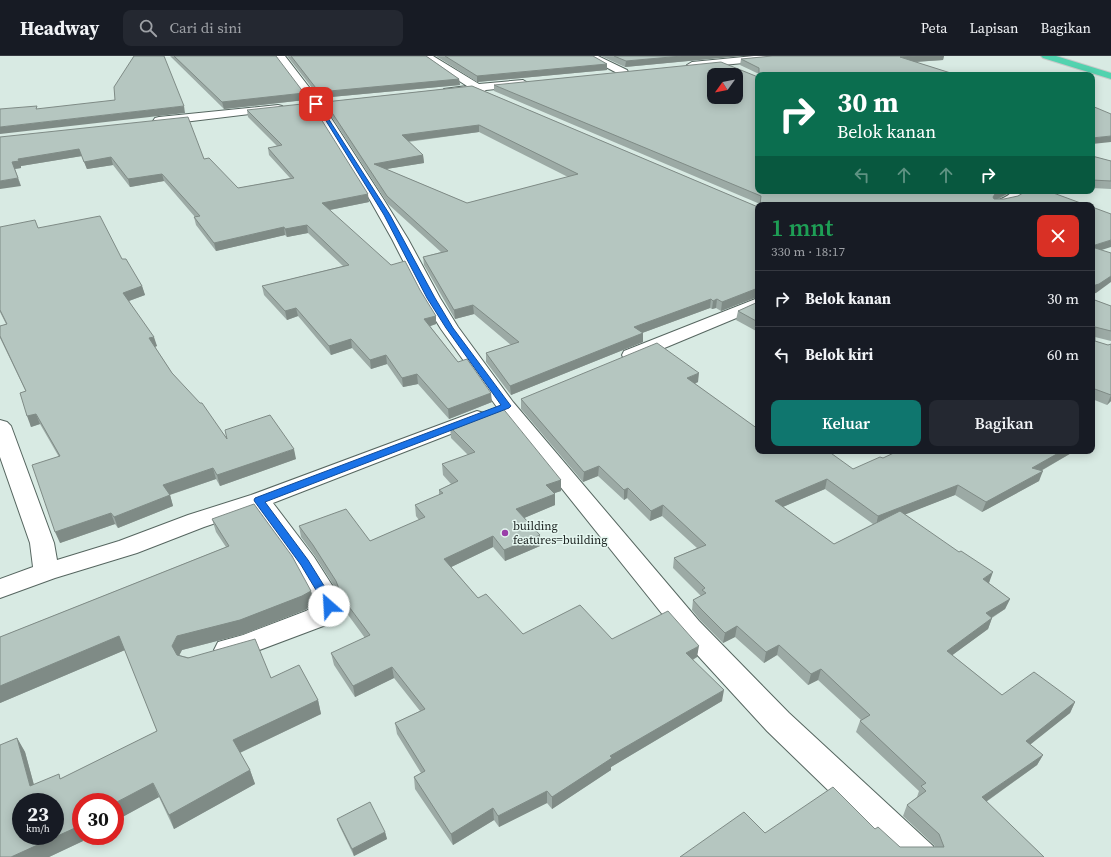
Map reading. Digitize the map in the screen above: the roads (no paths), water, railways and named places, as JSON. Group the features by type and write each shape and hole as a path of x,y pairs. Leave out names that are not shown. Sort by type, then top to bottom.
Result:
{"highway":[{"path":"1046,56 1111,76"}],"street":[{"path":"280,56 309,105 387,215 431,298 450,328 517,401 689,628 778,722 921,857"},
{"path":"426,56 476,88 501,99"},
{"path":"590,56 627,71 601,74"},
{"path":"708,56 734,68"},
{"path":"684,66 784,56"},
{"path":"436,92 530,82"},
{"path":"152,122 309,105"},
{"path":"1007,202 1012,200 1019,194"},
{"path":"615,361 755,304"},
{"path":"0,589 46,572 128,547 196,521 259,500 517,401"},
{"path":"0,426 42,543 46,572"},
{"path":"206,655 249,644 316,618 324,613 329,606 328,600 304,563 259,500"}],"place":[{"name":"building features=building","path":"505,533"}]}
